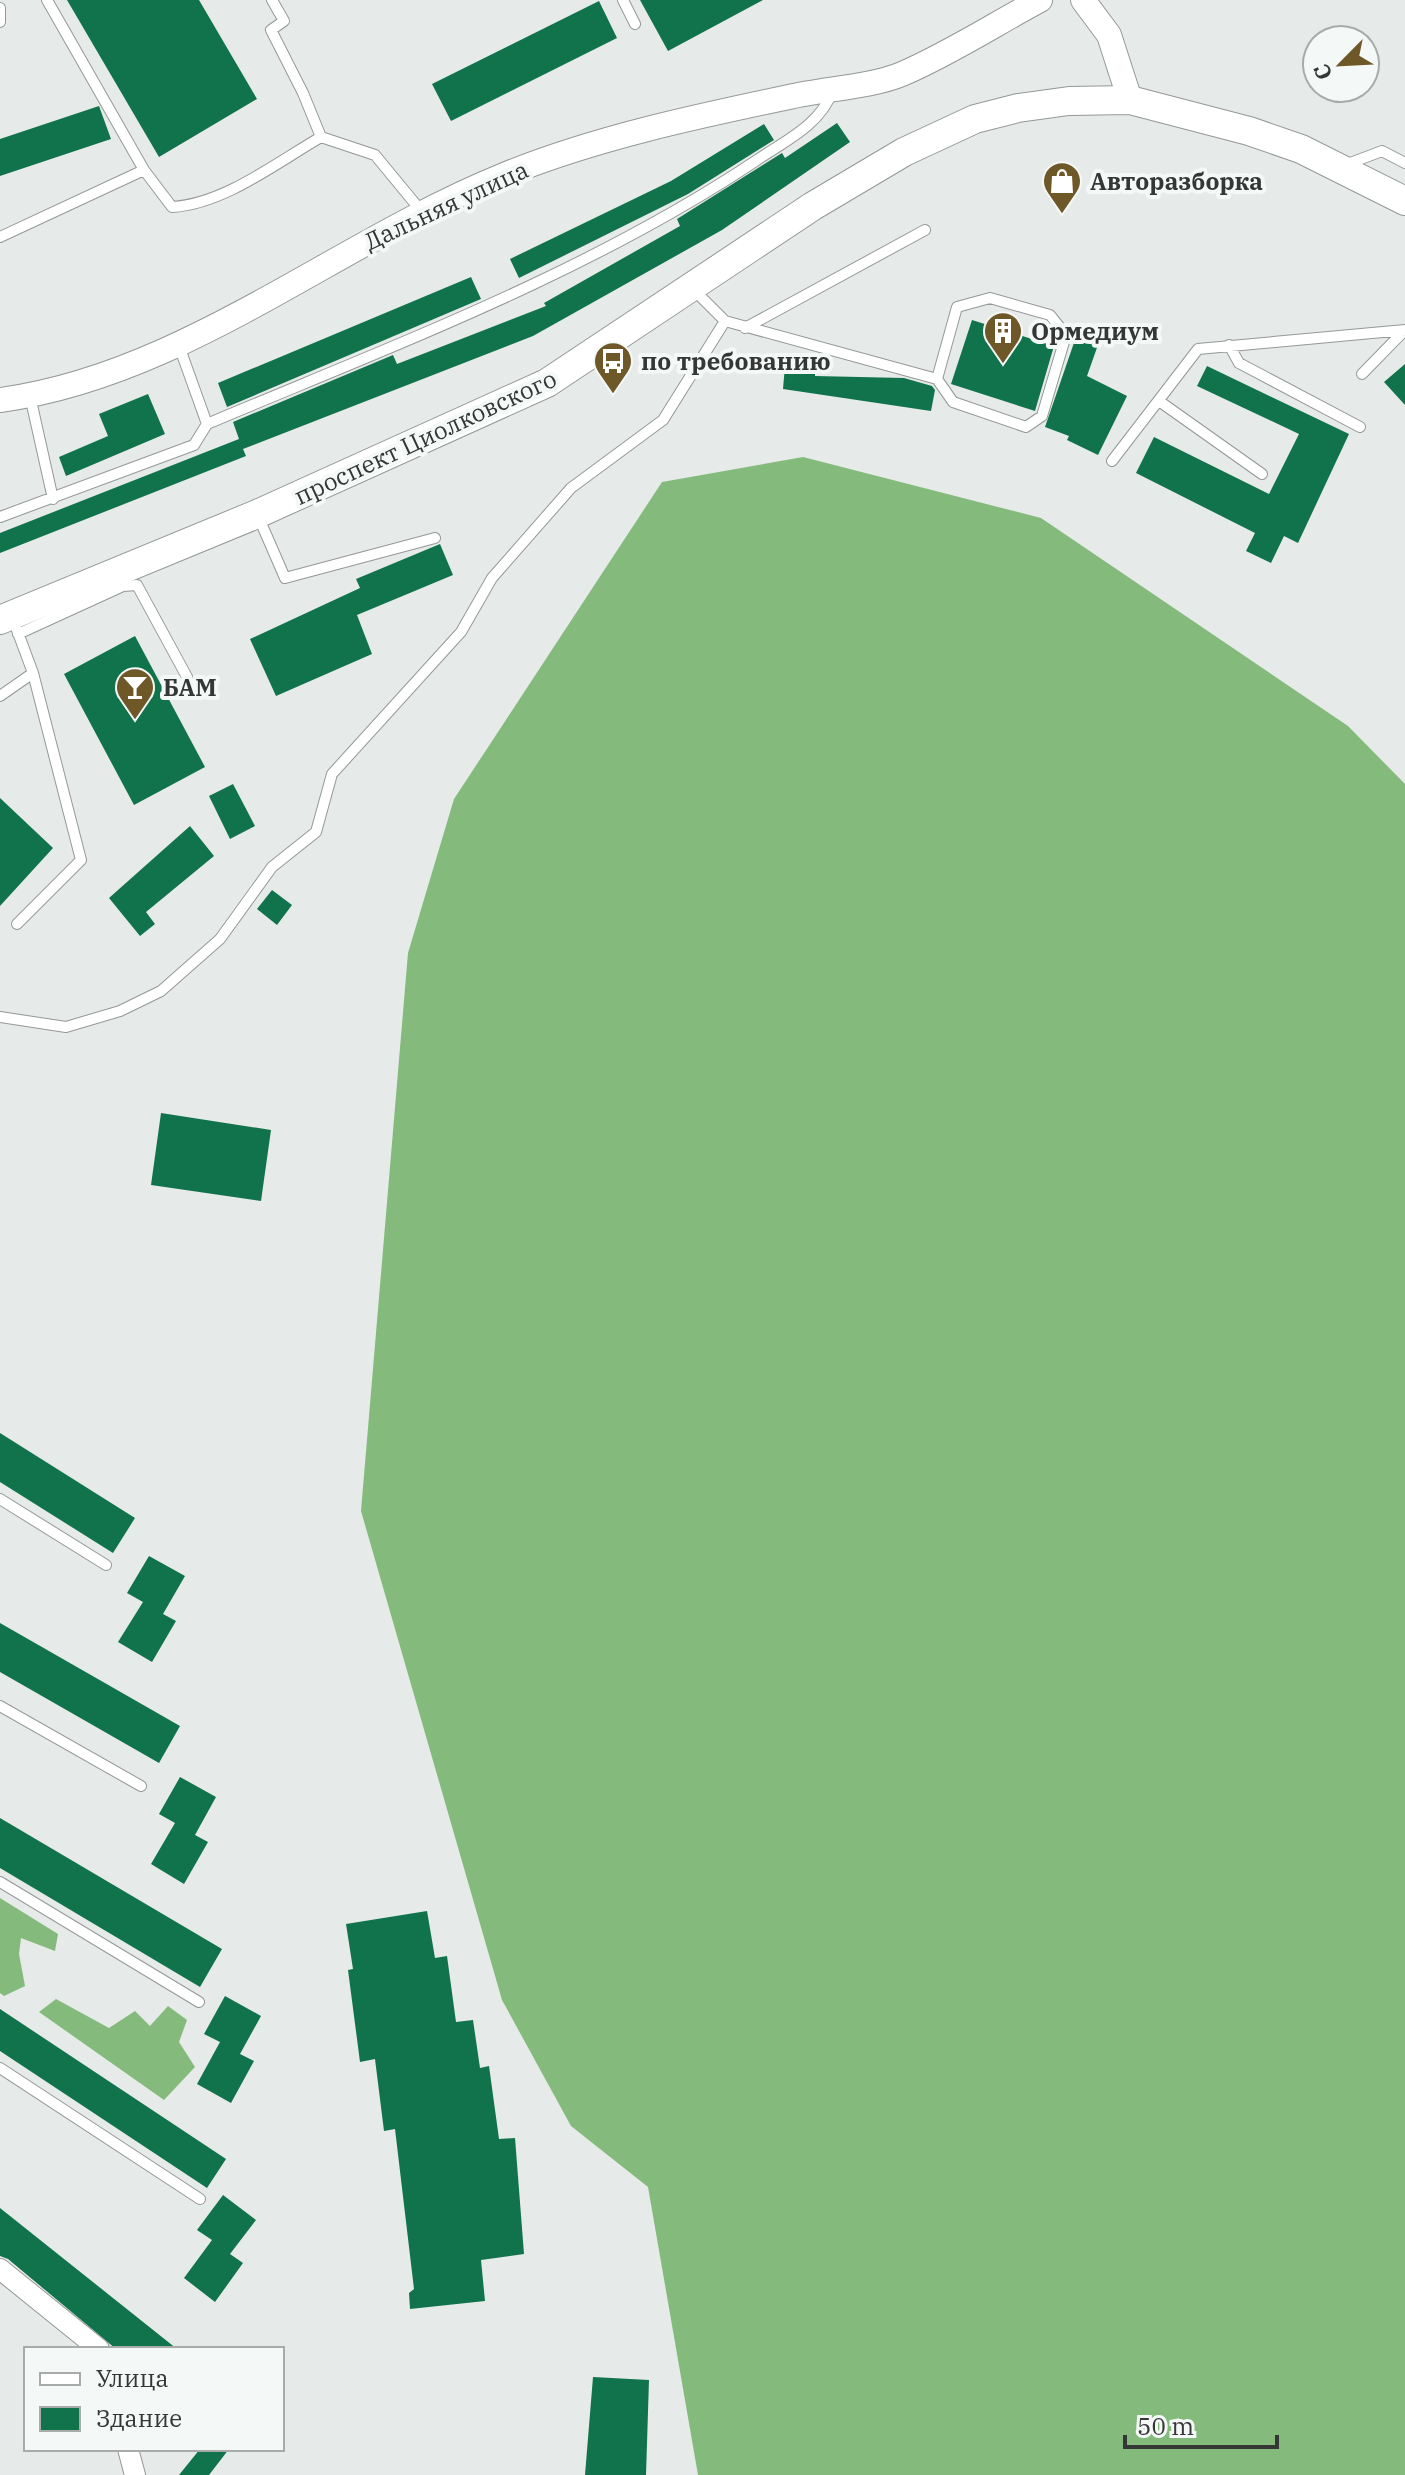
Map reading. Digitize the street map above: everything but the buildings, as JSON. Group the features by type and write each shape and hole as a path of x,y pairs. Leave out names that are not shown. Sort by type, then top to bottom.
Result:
{"main road":[{"name":"проспект Циолковского","path":"10,623 547,383 693,289 813,206 904,152 975,119 1018,108 1069,101 1130,100"},
{"path":"1130,100 1249,131 1338,168 1405,201"}],"street":[{"name":"Дальняя улица","path":"0,400 30,396 100,378 178,343 423,214 504,175 614,138 900,76 1040,0"},
{"path":"1083,0 1109,35 1130,100"},
{"path":"0,2269 97,2347"},
{"path":"129,2451 135,2475"}],"lane":[{"path":"47,0 144,170 172,207 194,206 321,137 375,155 423,214"},
{"path":"272,0 284,21 271,30 321,137"},
{"path":"623,0 635,24"},
{"path":"0,8 0,22"},
{"path":"0,517 194,445 207,424 516,294 699,199 811,124 827,106 834,88"},
{"path":"1338,168 1382,151 1405,163"},
{"path":"0,237 144,170"},
{"path":"745,328 925,230"},
{"path":"693,289 725,321 937,379 953,402 1026,427 1042,416 1066,335 1050,315 990,298 957,307 937,379"},
{"path":"0,1017 66,1027 120,1011 161,991 220,939 272,867 316,832 332,774 461,632 492,578 571,488 663,420 725,321"},
{"path":"1112,461 1198,349 1405,330"},
{"path":"1362,374 1405,330"},
{"path":"178,343 207,424"},
{"path":"1229,345 1239,363 1360,427"},
{"path":"30,396 53,499"},
{"path":"1159,401 1262,474"},
{"path":"257,514 285,578 435,538"},
{"path":"17,924 81,860 33,673 10,623 123,586 137,585 187,677"},
{"path":"0,696 33,673"},
{"path":"0,1499 106,1565"},
{"path":"0,1706 141,1786"},
{"path":"0,1882 199,2002"},
{"path":"0,2068 200,2199"}],"green space":[{"path":"803,457 1041,518 1348,726 1405,784 1405,2475 698,2475 648,2187 571,2126 502,2000 361,1511 408,953 454,799 662,482"},
{"path":"0,1898 58,1934 55,1951 21,1938 19,1954 25,1986 4,1996 0,1993"},
{"path":"56,1999 109,2028 135,2011 150,2026 168,2006 187,2020 179,2042 195,2067 164,2100 39,2012"}],"place":[{"name":"Авторазборка","path":"1062,215"},
{"name":"Ормедиум","path":"1003,365"},
{"name":"по требованию","path":"613,395"},
{"name":"БАМ","path":"135,721"}]}
